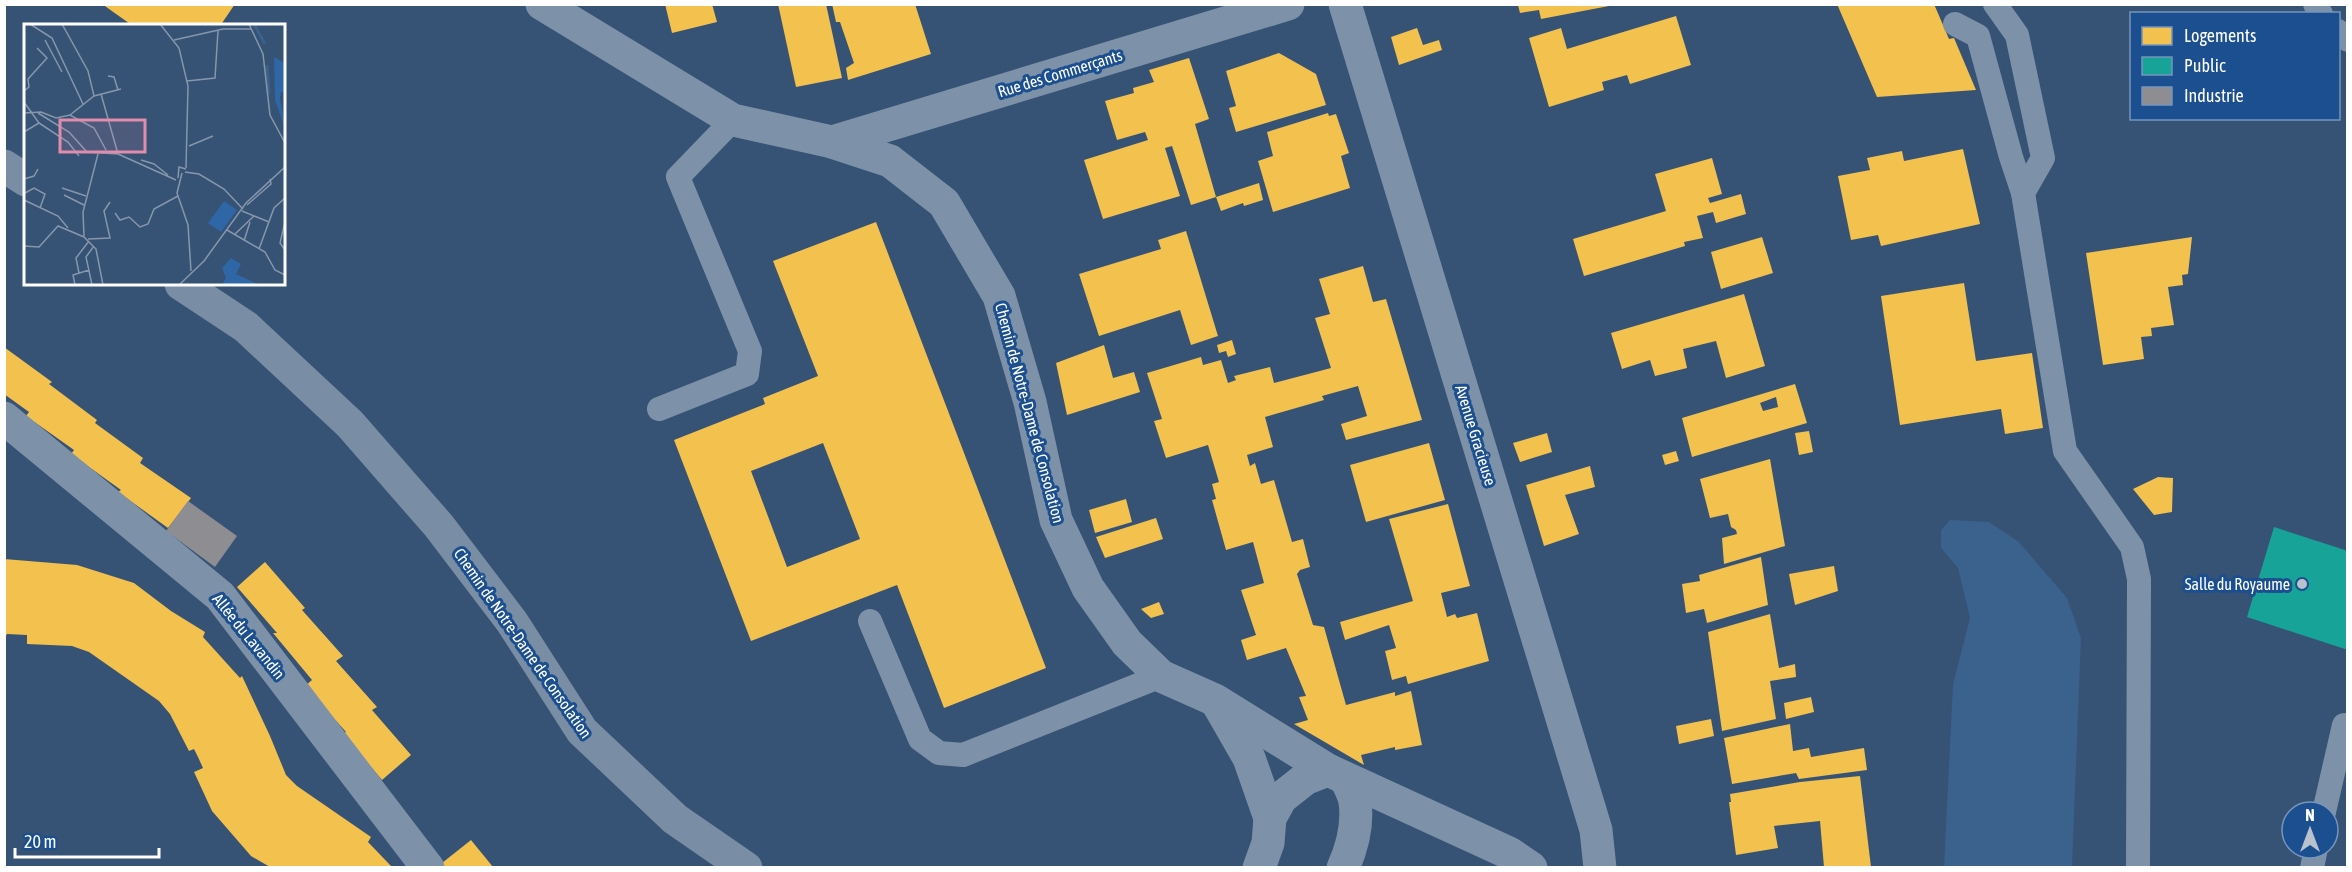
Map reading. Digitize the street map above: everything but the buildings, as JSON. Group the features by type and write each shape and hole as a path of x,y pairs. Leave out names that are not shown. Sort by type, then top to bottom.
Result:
{"street":[{"name":"Chemin de Notre-Dame de Consolation","path":"542,4 733,120 832,142 890,161 944,203 999,296 1030,402 1056,520 1088,588 1127,643 1161,676 1215,700 1337,774 1509,854 1531,867"},
{"name":"Rue des Commerçants","path":"832,142 1288,4"},
{"name":"Avenue Gracieuse","path":"1345,4 1596,830 1600,867"},
{"path":"4,166 24,179"},
{"name":"Chemin de Notre-Dame de Consolation","path":"183,285 246,327 350,424 453,543 512,622 582,731 675,819 746,867"},
{"name":"Allée du Lavandin","path":"4,418 220,596 428,867"},
{"path":"1215,700 1249,758 1269,849"},
{"path":"1269,849 1281,798 1305,779 1337,774 1355,800 1354,829 1349,854 1343,867"}],"lane":[{"path":"1995,4 2017,35 2043,158 2023,193"},
{"path":"1955,24 1978,36 2010,157 2023,193 2065,452 2132,547 2139,579 2138,867"},
{"path":"659,409 747,374 750,351 678,177 733,120"},
{"path":"870,621 920,739 939,753 963,755 1161,676"},
{"path":"2327,800 2344,725 2348,725"}],"water":[{"path":"1950,520 1989,522 2019,542 2067,598 2081,638 2072,867 1944,867 1953,684 1970,618 1958,568 1941,548 1941,530"}],"place":[{"name":"Salle du Royaume","path":"2302,584"}]}
